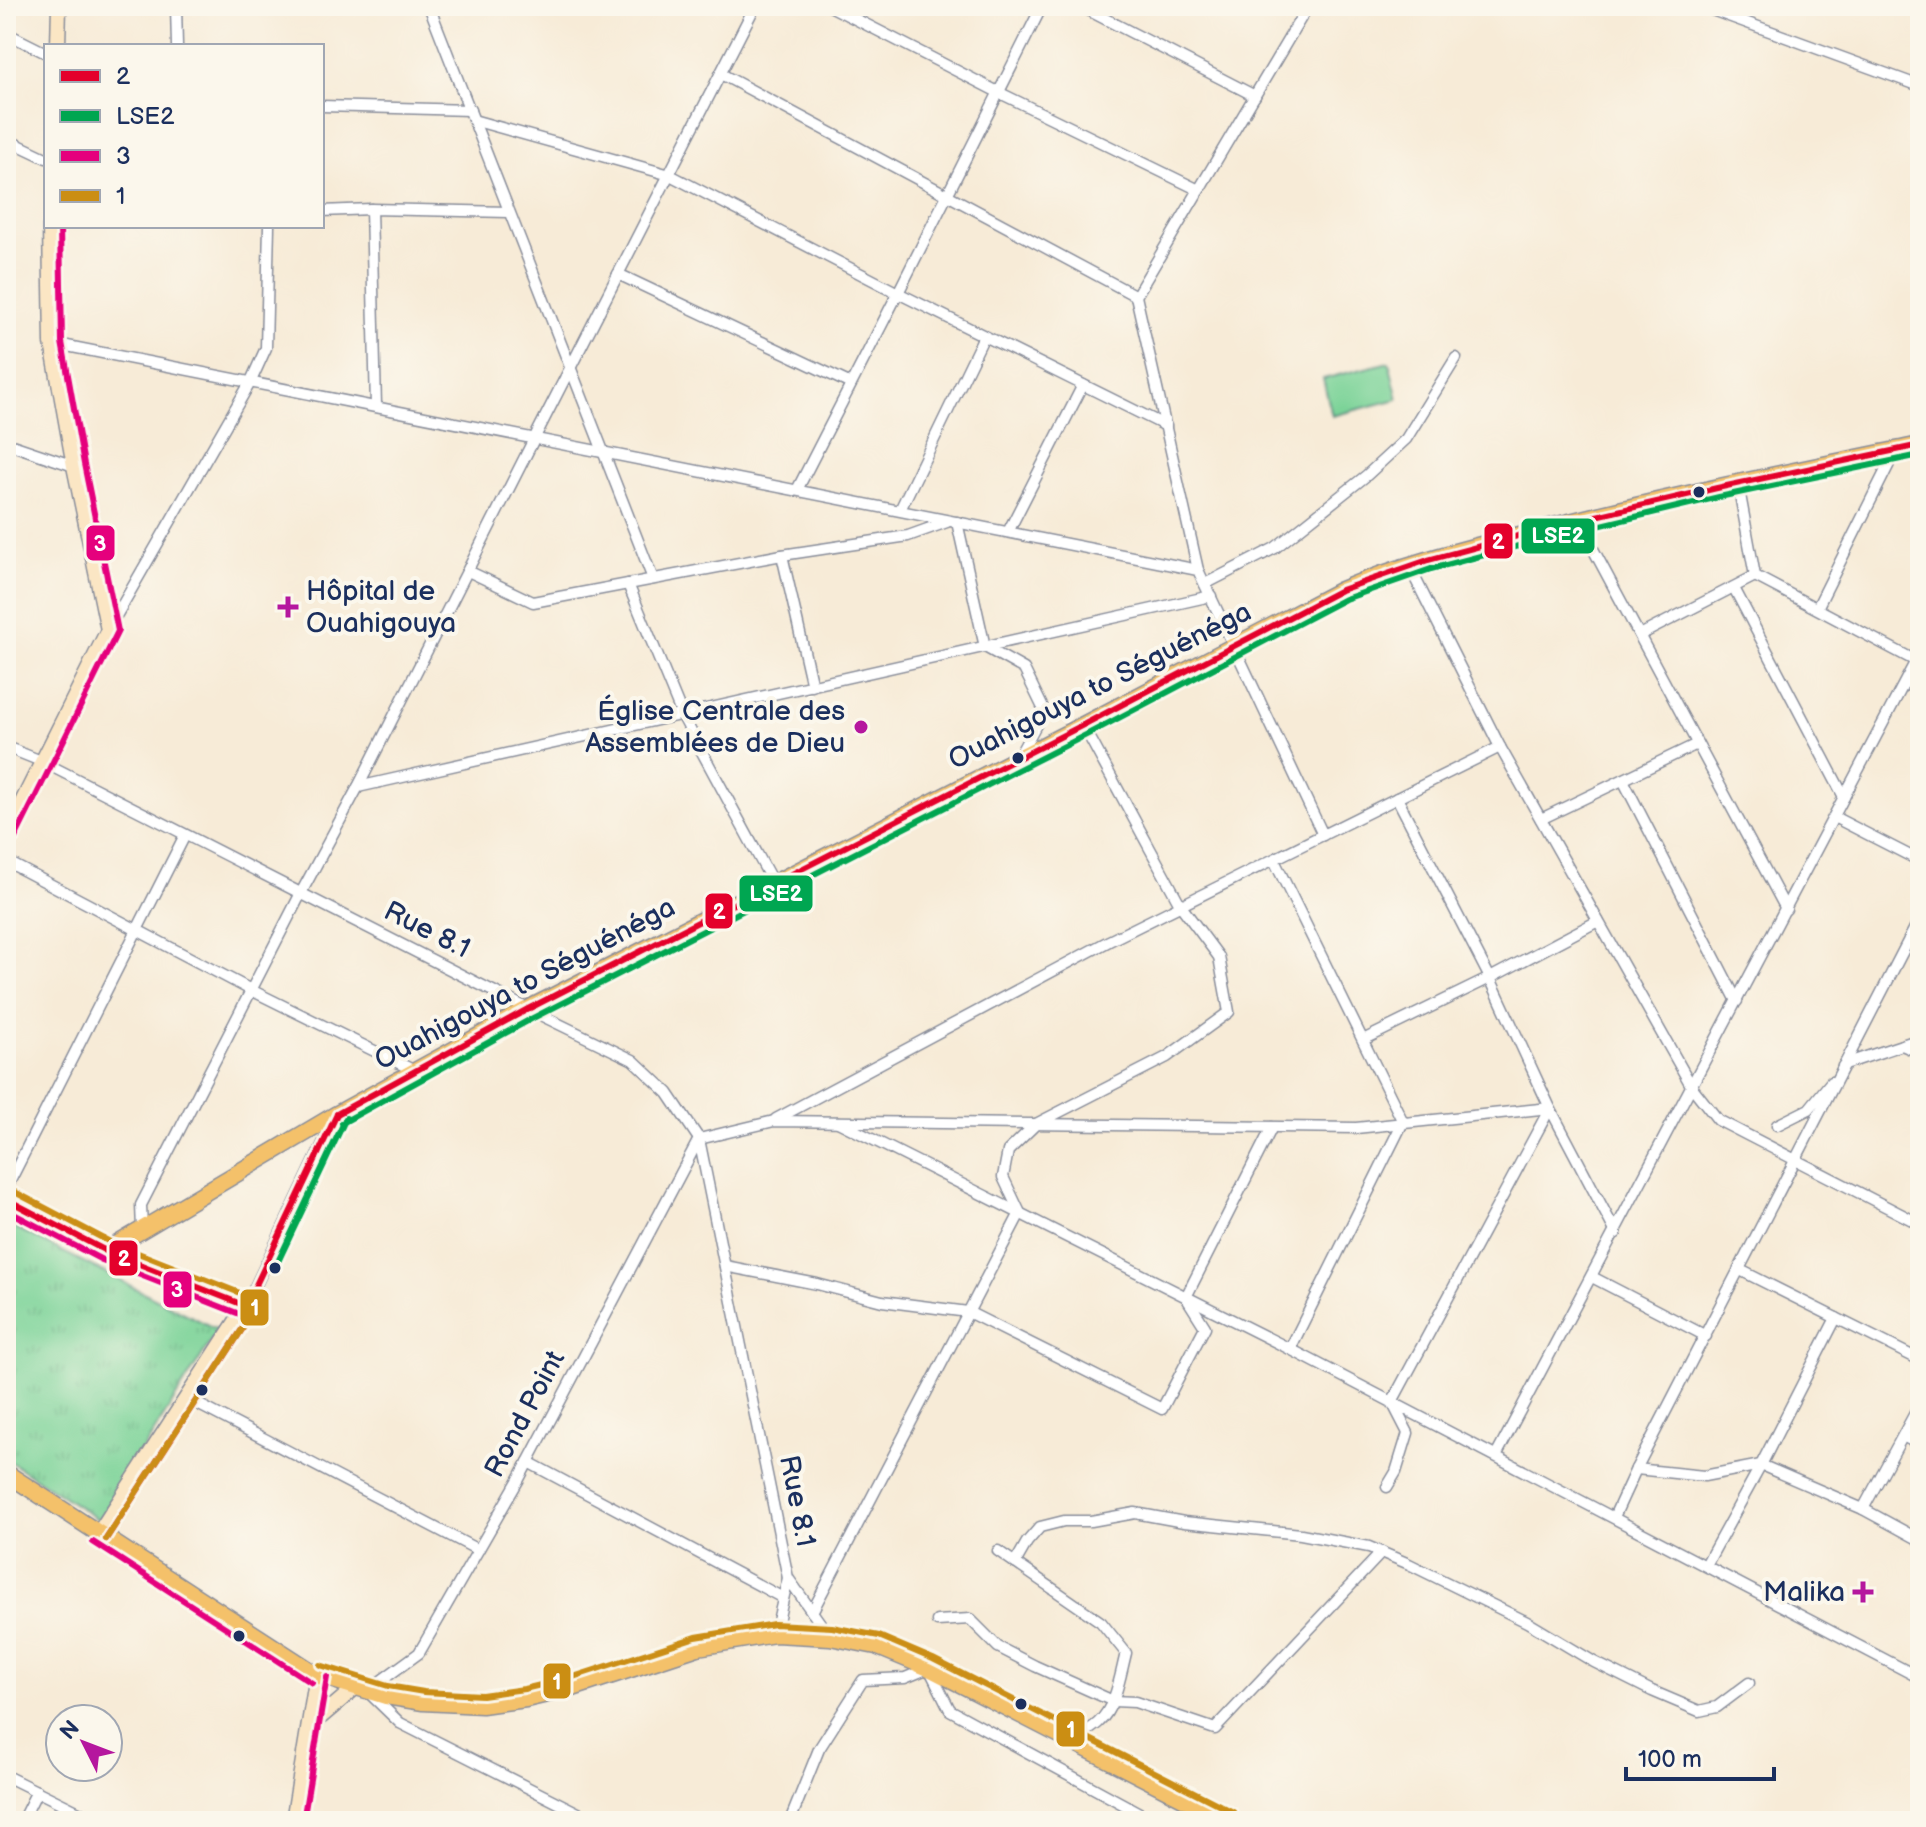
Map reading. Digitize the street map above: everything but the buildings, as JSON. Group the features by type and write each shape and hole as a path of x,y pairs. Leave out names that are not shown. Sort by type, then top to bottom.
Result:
{"main road":[{"path":"58,44 59,6"},
{"path":"6,834 108,630 52,343 50,228"},
{"name":"Ouahigouya to Séguénéga","path":"106,1251 337,1114 528,1009 1341,590 1408,564 1577,519 1920,445"},
{"path":"6,1199 106,1251 246,1306 98,1534"},
{"path":"6,1473 317,1675 362,1689 423,1702 482,1705 573,1688 698,1647 775,1634 830,1637 876,1646 929,1668 1228,1821"},
{"path":"293,1821 317,1675"},
{"path":"309,1727 362,1689"}],"street":[{"path":"176,6 177,44"},
{"path":"429,6 653,579"},
{"path":"142,1230 141,1205 358,787 755,6"},
{"path":"830,6 1199,190"},
{"path":"797,490 1042,6"},
{"path":"1080,6 1255,96"},
{"path":"1308,6 1136,296 1198,570 1323,835"},
{"path":"1701,6 1920,86"},
{"path":"6,33 44,52"},
{"path":"721,74 1136,296"},
{"path":"324,106 471,115 670,175 1166,426"},
{"path":"6,139 44,157"},
{"path":"371,209 376,406"},
{"path":"324,211 509,212"},
{"path":"108,630 251,381 266,348 269,228"},
{"path":"618,274 851,384"},
{"path":"900,510 984,336"},
{"path":"52,343 1198,570"},
{"path":"1205,584 1275,548 1367,475 1406,439 1456,358"},
{"path":"1008,532 1083,385"},
{"path":"6,443 74,466"},
{"path":"1817,608 1896,450"},
{"path":"1738,484 1755,576"},
{"path":"1577,519 1786,909"},
{"path":"468,571 533,602 782,555 908,536 952,522"},
{"path":"952,522 985,647 1024,669 1044,710 1018,758"},
{"path":"782,555 812,686"},
{"path":"1408,564 1500,747 1692,1087 1718,1120 1920,1224"},
{"path":"1496,1456 1918,657 1755,576"},
{"path":"1640,635 1755,576"},
{"path":"628,584 682,715 773,883"},
{"path":"1734,588 1844,797"},
{"path":"358,787 1211,596"},
{"path":"1020,1213 1003,1177 1008,1151 1036,1124 1167,1057 1229,1012 1219,957 1181,906 1083,725"},
{"path":"1541,819 1697,744"},
{"name":"Rue 8.1","path":"6,747 41,761 633,1060 668,1093 699,1139 788,1578 830,1637"},
{"path":"774,1121 942,1029 1500,747"},
{"path":"1623,780 1737,1001"},
{"path":"1397,798 1490,978 1550,1108 1616,1233"},
{"path":"1834,817 1920,861"},
{"path":"6,1189 185,835"},
{"path":"1274,860 1403,1122"},
{"path":"6,861 251,990 415,1071"},
{"path":"1614,1517 1920,918"},
{"path":"1363,1040 1598,921"},
{"path":"1777,1125 1809,1109 1845,1064 1920,1039"},
{"path":"1902,1045 1920,1053"},
{"path":"699,1139 774,1121 1356,1128 1550,1108"},
{"path":"1392,1402 1550,1108"},
{"path":"246,1306 337,1114"},
{"path":"836,1121 1290,1349 1919,1674"},
{"path":"1290,1349 1403,1122"},
{"path":"1186,1297 1272,1127"},
{"name":"Rond Point","path":"362,1689 419,1653 528,1462 699,1139"},
{"path":"812,1612 1020,1213"},
{"path":"725,1266 817,1284 882,1301 968,1312 1162,1409 1205,1327 1186,1297"},
{"path":"1740,1270 1920,1360"},
{"path":"1592,1277 1706,1336"},
{"path":"1706,1565 1836,1318"},
{"path":"186,1398 478,1550"},
{"path":"1387,1487 1396,1472 1408,1433 1392,1402"},
{"path":"1863,1509 1920,1404"},
{"path":"1903,1436 1920,1445"},
{"path":"528,1462 783,1598"},
{"path":"1636,1469 1704,1476 1761,1465 1863,1509 1920,1540"},
{"path":"1015,1563 1040,1527 1064,1521 1091,1521 1135,1513 1184,1522 1301,1534 1382,1552 1527,1622 1594,1662 1699,1711 1717,1707 1749,1683"},
{"path":"998,1551 1101,1622 1126,1653 1106,1715 1097,1725 1071,1741"},
{"path":"937,1621 970,1619 998,1647 1113,1701 1135,1702 1215,1729 1382,1552"},
{"name":"Rue 8.1","path":"775,1634 788,1578"},
{"path":"790,1821 819,1749 863,1680 905,1678 929,1668 950,1710 1154,1821"},
{"path":"362,1689 400,1723 594,1821"},
{"path":"6,1776 97,1821"},
{"path":"22,1821 37,1791"}],"green space":[{"path":"1389,362 1398,399 1332,416 1323,379"},
{"path":"6,1223 218,1330 99,1520 6,1459"}],"transit line":[{"name":"3","path":"15,838 118,631 62,342 60,228"},
{"name":"2","path":"337,1114 528,1009 1341,590 1428,560 1566,523 1920,445"},
{"name":"LSE2","path":"342,1123 533,1018 1345,599 1431,569 1568,533 1719,497 1920,455"},
{"name":"2","path":"246,1306 337,1114"},
{"name":"LSE2","path":"275,1268 346,1118"},
{"name":"1","path":"11,1190 110,1242 250,1297 256,1303 254,1311 106,1539"},
{"name":"2","path":"6,1199 106,1251 246,1306"},
{"name":"3","path":"6,1210 102,1260 242,1315"},
{"name":"3","path":"106,1539 254,1311"},
{"name":"3","path":"93,1542 312,1683"},
{"name":"1","path":"320,1665 388,1686 424,1692 482,1695 570,1678 696,1637 774,1624 832,1627 879,1636 933,1659 1233,1812"},
{"name":"3","path":"303,1821 327,1677"}],"place":[{"name":"Hôpital de Ouahigouya","path":"288,607"},
{"name":"Église Centrale des Assemblées de Dieu","path":"861,727"},
{"name":"Malika","path":"1863,1592"}]}
